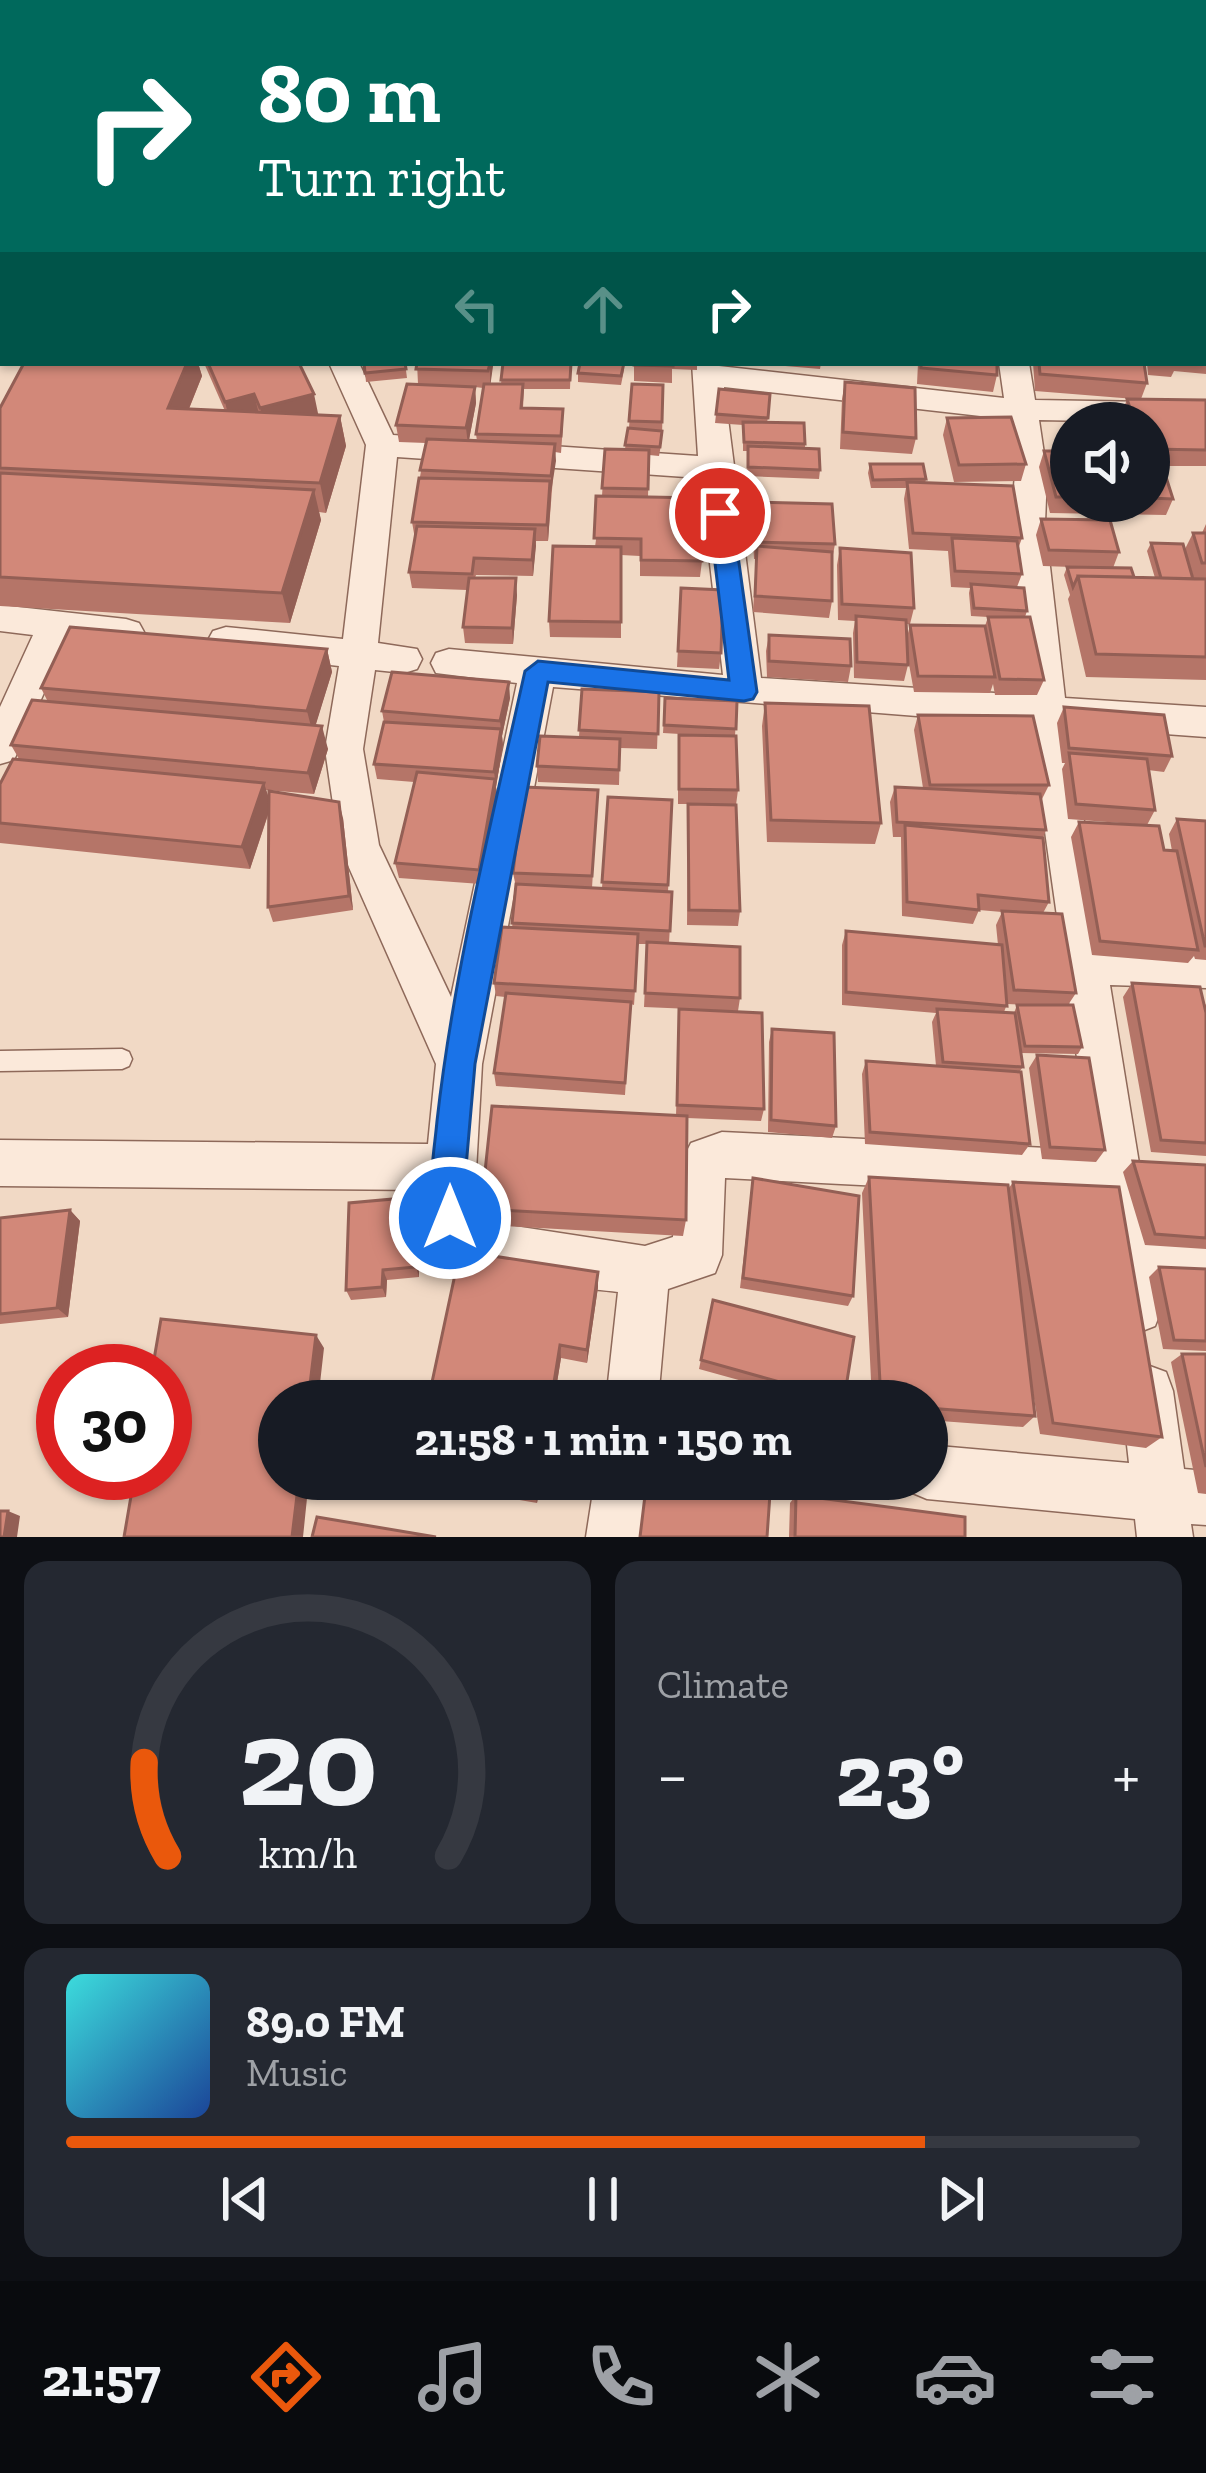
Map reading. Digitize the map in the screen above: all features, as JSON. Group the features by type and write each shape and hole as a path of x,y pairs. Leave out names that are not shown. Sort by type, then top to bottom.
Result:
{"street":[{"path":"345,366 382,445 344,749 359,845 460,1064"},
{"path":"948,1475 1177,1509 1115,1175 1082,965 1047,708 1028,523 1030,474 1014,366"},
{"path":"744,692 707,369 1018,410 1206,413"},
{"path":"382,445 715,468"},
{"path":"0,618 152,634"},
{"path":"0,749 56,625"},
{"path":"195,638 404,659"},
{"path":"448,663 744,692 1047,708 1206,722"},
{"path":"538,671 481,940 449,1167 450,1218 477,1244 645,1271 697,1255 702,1170 709,1159 722,1155 1115,1175"},
{"path":"1082,965 1206,969"},
{"path":"0,1163 449,1167"},
{"path":"1131,1254 1206,1262"},
{"path":"634,1380 645,1271"},
{"path":"614,1537 619,1500"}],"lane":[{"path":"0,1061 122,1059"}],"building":[{"path":"22,366 186,366 168,408 340,416 320,483 0,468 0,408"},
{"path":"209,366 300,366 314,394 260,408 254,394 225,402"},
{"path":"364,366 406,369 365,373"},
{"path":"416,366 489,366 488,371"},
{"path":"503,366 571,366 570,380 501,380"},
{"path":"579,366 623,366 621,376 578,373"},
{"path":"997,366 997,375 921,368"},
{"path":"1039,366 1144,366 1147,383 1040,374"},
{"path":"845,382 915,388 916,438 843,432"},
{"path":"407,384 475,387 466,428 396,425"},
{"path":"484,384 523,384 521,408 563,409 561,436 476,434"},
{"path":"632,384 663,385 662,422 629,421"},
{"path":"719,389 770,394 768,418 716,414"},
{"path":"1206,400 1206,450 1170,449 1170,402 1128,402"},
{"path":"1011,417 1026,464 959,465 947,418"},
{"path":"743,422 804,423 805,444 744,442"},
{"path":"628,428 662,431 660,447 625,445"},
{"path":"427,439 555,444 551,476 420,470"},
{"path":"748,446 819,449 820,470 748,467"},
{"path":"605,449 649,450 648,489 602,488"},
{"path":"870,464 923,464 926,479 873,480"},
{"path":"0,473 314,490 282,593 0,577"},
{"path":"419,478 550,481 547,525 412,522"},
{"path":"907,482 1013,486 1022,538 913,533"},
{"path":"596,496 700,498 702,561 641,560 641,539 594,538"},
{"path":"754,502 832,504 835,544 756,542"},
{"path":"1041,519 1111,522 1119,552 1049,550"},
{"path":"417,526 535,529 532,560 474,558 472,574 409,572"},
{"path":"1193,533 1206,533 1206,563 1202,563"},
{"path":"952,538 1017,541 1022,574 955,571"},
{"path":"1151,543 1183,544 1193,579 1161,578"},
{"path":"553,546 621,547 621,622 549,621"},
{"path":"757,546 832,552 832,601 755,596"},
{"path":"840,548 911,553 914,608 842,604"},
{"path":"1067,567 1131,568 1134,577 1078,576 1073,587"},
{"path":"1078,576 1206,579 1206,657 1096,654"},
{"path":"469,578 516,578 512,628 463,627"},
{"path":"971,584 1024,588 1027,611 974,608"},
{"path":"681,588 723,590 721,653 678,651"},
{"path":"856,616 906,620 908,665 857,662"},
{"path":"988,617 1030,617 1044,680 1000,679"},
{"path":"910,625 985,626 995,677 918,676"},
{"path":"70,627 327,649 307,711 41,688"},
{"path":"769,635 850,639 851,666 769,661"},
{"path":"392,672 509,682 500,721 382,711"},
{"path":"582,689 659,692 658,734 579,730"},
{"path":"665,698 737,701 736,729 664,725"},
{"path":"32,700 322,726 308,773 11,745"},
{"path":"765,703 869,706 881,823 771,820"},
{"path":"1064,707 1164,715 1172,756 1069,748"},
{"path":"918,715 1033,716 1049,785 930,785"},
{"path":"384,722 501,729 494,772 374,764"},
{"path":"679,735 736,736 738,790 679,789"},
{"path":"540,736 620,739 619,770 537,766"},
{"path":"1069,753 1147,759 1155,810 1076,804"},
{"path":"13,759 264,783 242,847 0,823 0,784"},
{"path":"417,772 495,779 479,870 395,863"},
{"path":"523,787 598,790 592,876 513,873"},
{"path":"895,787 1040,794 1046,830 897,822"},
{"path":"269,791 339,802 349,896 268,907"},
{"path":"608,797 672,800 668,885 602,882"},
{"path":"688,804 736,805 740,911 689,910"},
{"path":"1177,819 1206,821 1206,946 1205,946"},
{"path":"1079,822 1159,826 1164,850 1177,851 1198,950 1100,941"},
{"path":"905,825 1043,838 1049,902 978,895 979,910 907,902"},
{"path":"516,884 672,892 670,931 512,923"},
{"path":"1002,911 1062,914 1076,993 1014,990"},
{"path":"502,927 638,934 635,991 494,983"},
{"path":"846,931 1002,945 1007,1006 846,992"},
{"path":"647,942 740,947 740,998 645,993"},
{"path":"1132,983 1200,987 1206,1013 1206,1143 1161,1140"},
{"path":"506,993 631,1002 625,1083 494,1073"},
{"path":"1017,1005 1073,1005 1082,1047 1025,1046"},
{"path":"679,1009 762,1013 764,1109 677,1105"},
{"path":"937,1009 1015,1013 1023,1067 943,1062"},
{"path":"772,1029 834,1033 836,1126 771,1120"},
{"path":"1037,1055 1089,1058 1105,1150 1050,1147"},
{"path":"866,1061 1021,1072 1030,1144 870,1132"},
{"path":"492,1106 687,1116 686,1220 481,1209"},
{"path":"1133,1161 1206,1165 1206,1238 1155,1234"},
{"path":"869,1177 1008,1185 1035,1416 948,1410 948,1380 880,1380"},
{"path":"753,1178 859,1196 853,1296 743,1278"},
{"path":"1013,1182 1119,1187 1162,1437 1053,1423"},
{"path":"416,1197 416,1267 383,1270 382,1287 346,1290 349,1203"},
{"path":"70,1210 57,1308 0,1314 0,1218"},
{"path":"460,1251 598,1272 587,1350 560,1345 554,1380 432,1380"},
{"path":"1159,1267 1206,1269 1206,1341 1174,1340"},
{"path":"713,1300 854,1337 847,1380 772,1380 701,1360"},
{"path":"161,1319 316,1335 311,1380 258,1380 258,1500 296,1500 292,1537 124,1537 130,1500 192,1500 192,1344 157,1344"},
{"path":"1182,1354 1206,1354 1206,1467"},
{"path":"644,1500 770,1500 767,1537 640,1537"},
{"path":"796,1500 834,1500 965,1517 965,1537 795,1537"},
{"path":"0,1511 8,1511 4,1537 0,1537"},
{"path":"317,1517 436,1537 312,1537"}],"route":[{"path":"450,1218 449,1167 460,1064 538,671 744,692 720,513"}]}
